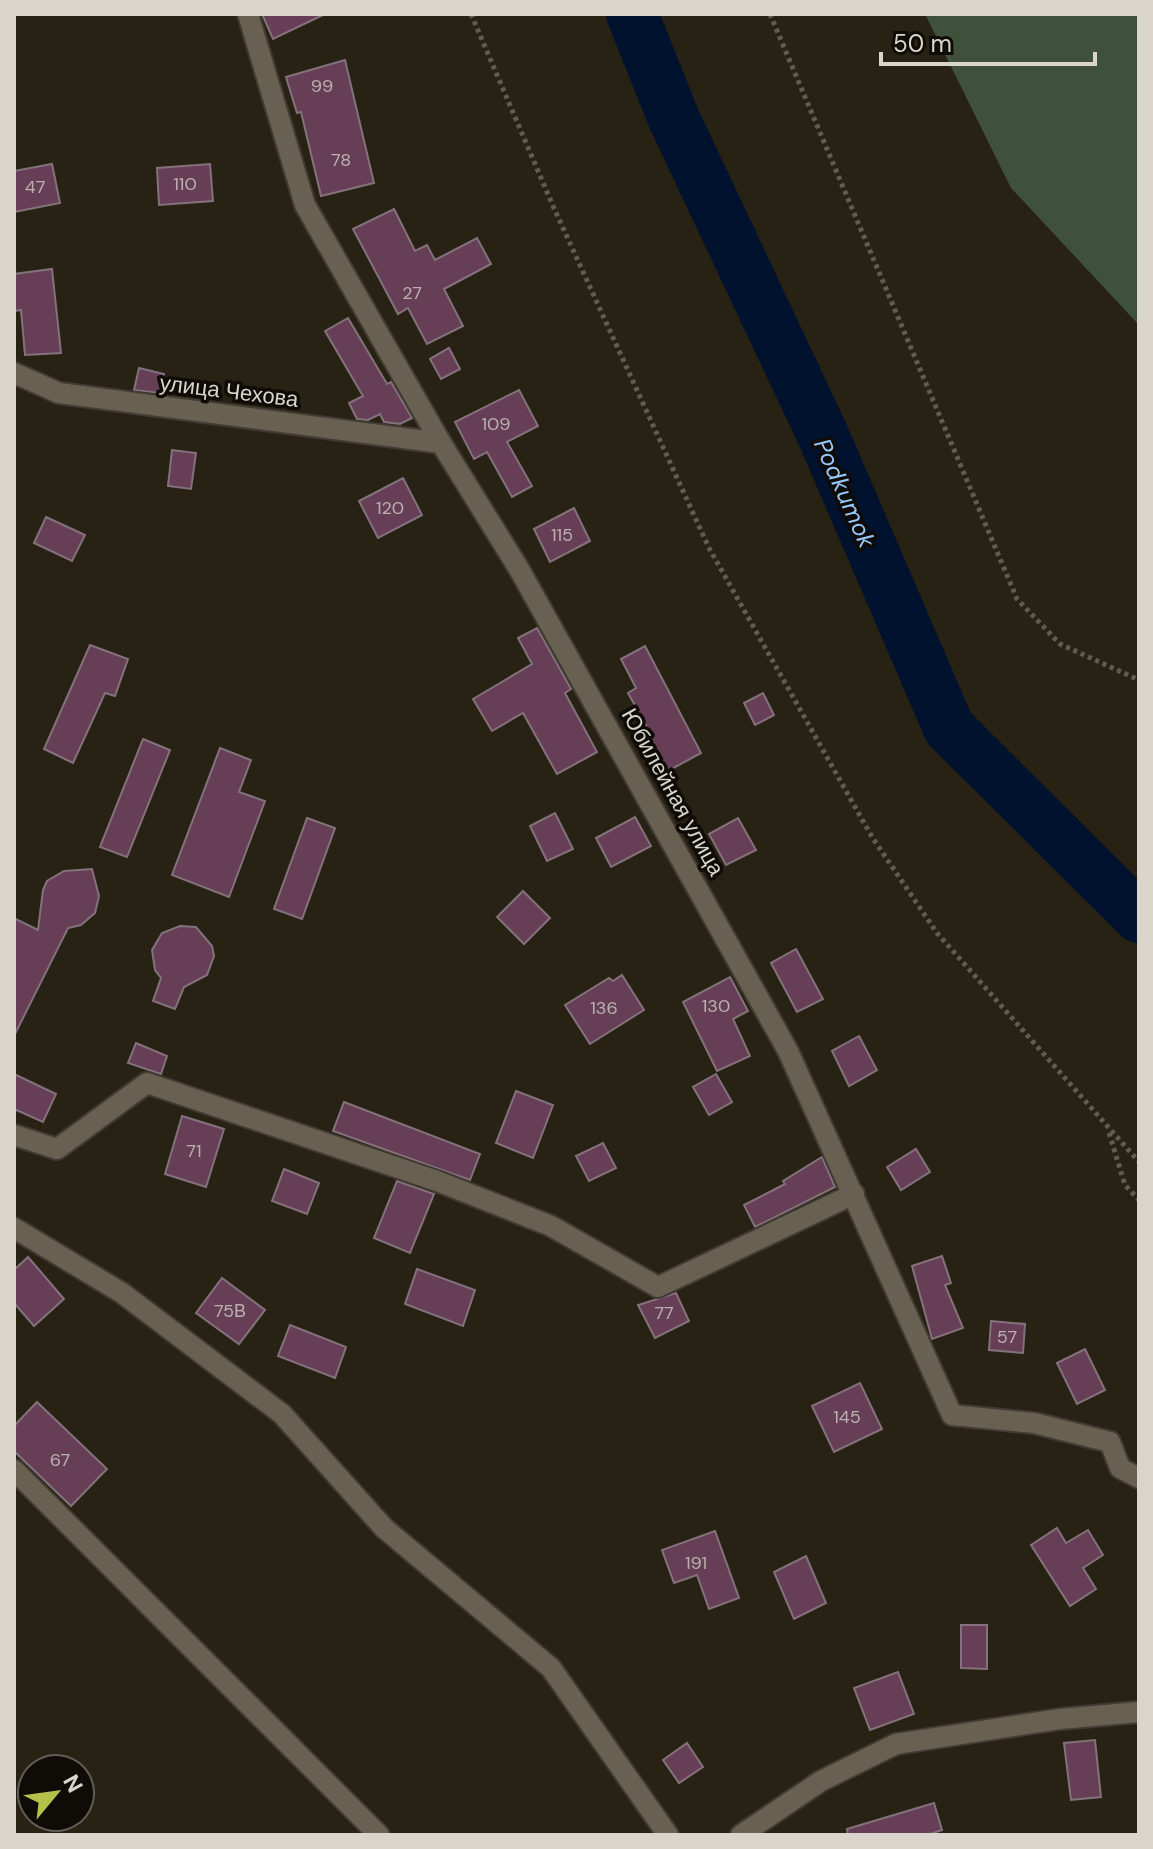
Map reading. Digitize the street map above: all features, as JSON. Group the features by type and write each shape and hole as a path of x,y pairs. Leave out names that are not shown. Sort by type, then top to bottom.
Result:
{"street":[{"name":"Юбилейная улица","path":"248,14 305,205 441,443 519,569 788,1051 952,1415 1034,1423 1110,1442 1120,1468 1139,1478"},
{"name":"улица Чехова","path":"14,373 59,393 441,443"},
{"path":"14,1135 57,1149 147,1083 437,1181 551,1226 658,1287 854,1194"},
{"path":"14,1228 122,1293 282,1414 384,1528 551,1668 668,1835"},
{"path":"14,1470 379,1835"},
{"path":"741,1835 821,1781 896,1744 1060,1719 1139,1712"}],"path":[{"path":"471,14 553,206 709,548 864,823 937,933 1109,1132 1139,1162"},
{"path":"770,14 1017,599 1060,644 1139,680"},
{"path":"1109,1132 1125,1185 1139,1200"}],"green space":[{"path":"925,14 1139,14 1139,325 1011,188"}],"building":[{"path":"262,14 325,14 273,39"},
{"path":"345,60 374,183 321,196 301,112 297,113 286,77"},
{"path":"52,164 60,203 14,212 14,171"},
{"path":"210,164 213,201 159,205 157,168"},
{"path":"394,209 415,251 427,245 435,260 477,238 491,264 444,289 463,326 427,344 408,308 398,314 353,229"},
{"path":"52,269 61,353 25,355 21,310 14,311 14,274"},
{"path":"348,318 387,384 391,382 412,418 400,424 384,422 380,414 368,420 357,419 349,403 363,396 325,331"},
{"path":"449,348 460,369 441,379 430,359"},
{"path":"139,368 164,374 160,393 134,390"},
{"path":"519,390 538,426 507,442 532,486 512,497 487,452 474,459 455,422"},
{"path":"172,450 196,453 191,489 168,486"},
{"path":"403,478 422,515 378,538 359,501"},
{"path":"574,508 590,541 550,562 534,529"},
{"path":"46,517 85,535 72,561 34,543"},
{"path":"537,628 571,689 565,693 597,752 557,774 523,713 492,731 473,699 532,664 518,638"},
{"path":"90,645 128,659 115,696 105,693 73,763 44,749"},
{"path":"645,646 701,753 657,777 639,743 652,736 628,693 636,688 621,659"},
{"path":"763,693 774,715 755,725 744,703"},
{"path":"143,739 170,750 127,857 100,847"},
{"path":"220,748 251,760 239,792 265,801 229,897 172,875"},
{"path":"555,813 573,849 547,861 530,826"},
{"path":"635,817 651,846 611,867 596,838"},
{"path":"307,818 335,828 302,919 274,909"},
{"path":"738,818 756,850 726,865 709,834"},
{"path":"92,869 99,896 95,913 81,925 68,928 14,1036 14,918 38,930 47,881 64,871"},
{"path":"523,891 550,918 524,944 497,917"},
{"path":"180,926 196,927 212,946 214,956 207,975 184,987 175,1009 153,1001 161,978 155,970 152,950 162,933"},
{"path":"796,949 823,999 797,1012 771,963"},
{"path":"622,975 644,1010 590,1044 565,1005 609,978 613,981"},
{"path":"730,977 748,1011 733,1019 750,1056 717,1071 683,1002"},
{"path":"859,1036 877,1070 849,1086 832,1051"},
{"path":"136,1043 167,1056 161,1074 128,1063"},
{"path":"14,1074 56,1094 43,1122 14,1109"},
{"path":"716,1074 732,1102 709,1115 693,1087"},
{"path":"516,1091 553,1105 533,1158 496,1143"},
{"path":"344,1102 480,1154 470,1180 333,1131"},
{"path":"182,1116 224,1129 206,1187 165,1174"},
{"path":"603,1143 616,1168 589,1181 576,1156"},
{"path":"916,1149 930,1172 901,1190 887,1167"},
{"path":"822,1157 835,1187 755,1227 744,1205 785,1184 783,1181"},
{"path":"284,1169 319,1183 307,1214 272,1201"},
{"path":"397,1181 434,1194 410,1253 374,1238"},
{"path":"942,1256 951,1283 945,1285 963,1328 932,1339 912,1266"},
{"path":"28,1257 64,1299 34,1326 14,1303 14,1270"},
{"path":"417,1269 475,1290 463,1326 405,1304"},
{"path":"222,1278 265,1310 239,1344 196,1313"},
{"path":"676,1293 689,1321 655,1338 638,1305"},
{"path":"991,1321 1025,1324 1023,1353 989,1350"},
{"path":"290,1325 346,1347 335,1378 278,1356"},
{"path":"1085,1349 1105,1390 1077,1404 1057,1363"},
{"path":"860,1383 882,1429 834,1452 812,1406"},
{"path":"37,1402 107,1469 71,1506 14,1451 14,1426"},
{"path":"1057,1528 1066,1543 1088,1530 1103,1555 1083,1568 1096,1589 1070,1606 1031,1545"},
{"path":"715,1531 739,1598 709,1609 697,1575 674,1583 662,1550"},
{"path":"806,1556 826,1603 794,1619 774,1572"},
{"path":"961,1625 987,1625 987,1669 961,1668"},
{"path":"898,1672 914,1714 870,1730 854,1688"},
{"path":"1095,1740 1101,1797 1071,1800 1064,1743"},
{"path":"687,1743 703,1767 679,1783 663,1760"},
{"path":"934,1803 942,1830 927,1835 848,1835 847,1829"}],"waterway":[{"name":"Podkumok","path":"632,14 674,119 822,433 949,728 1139,917"}]}
